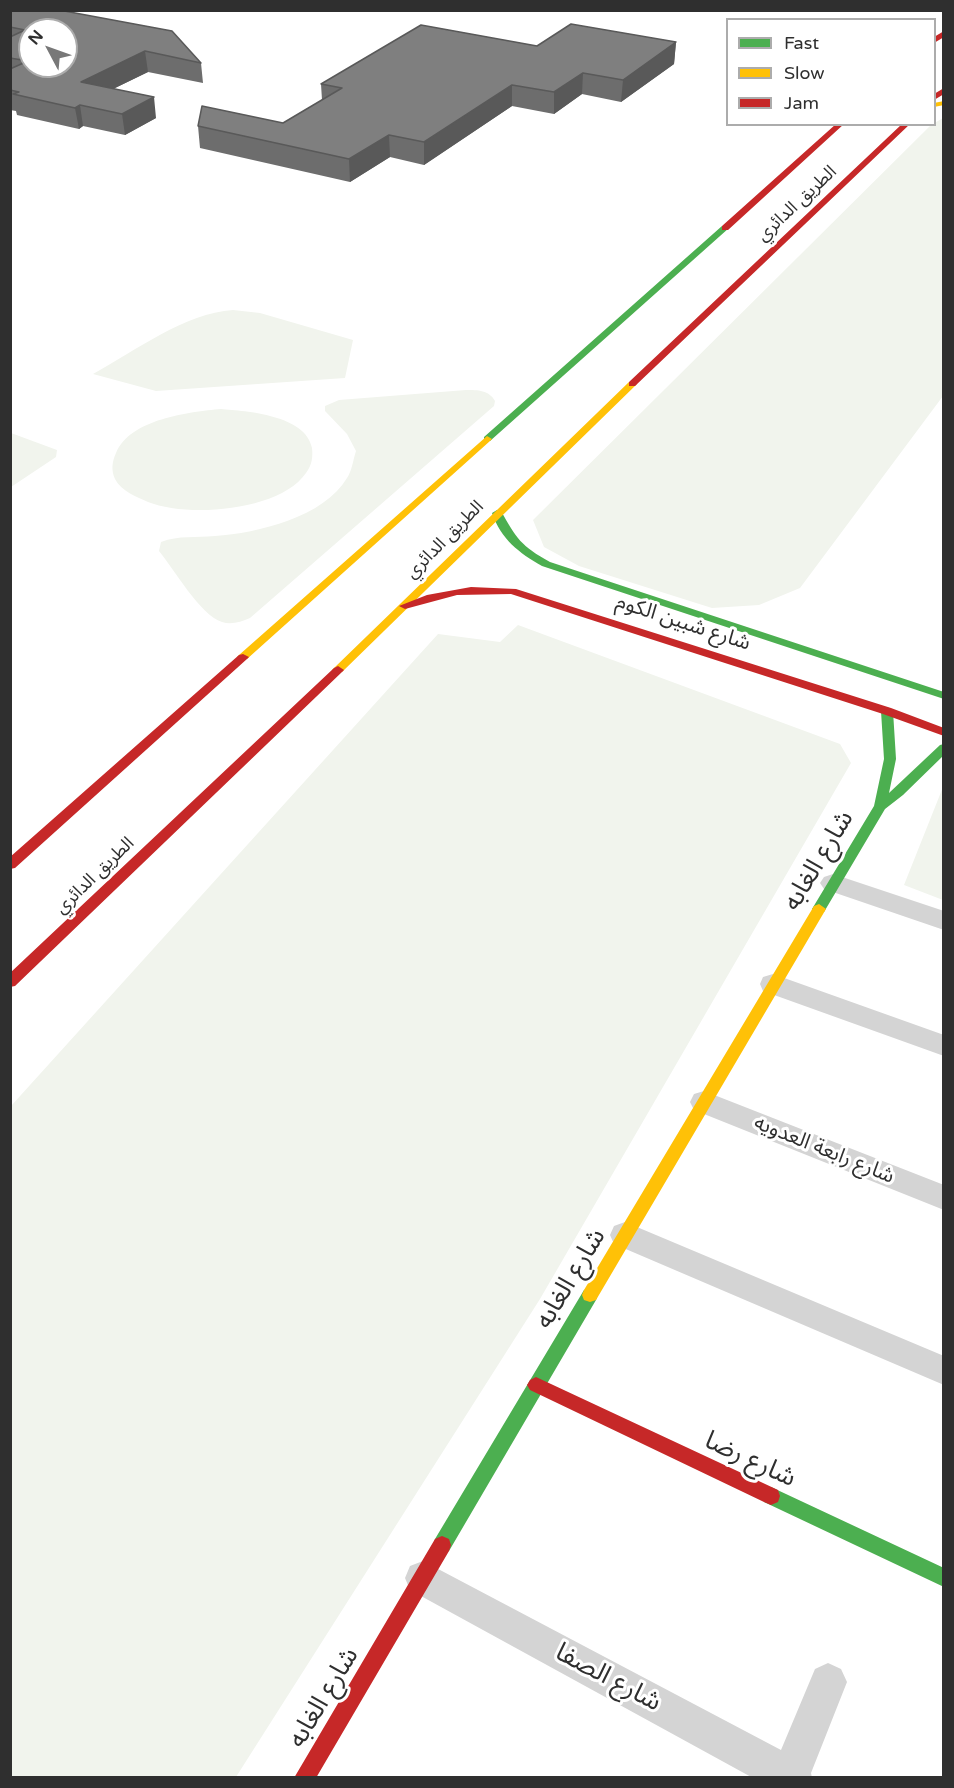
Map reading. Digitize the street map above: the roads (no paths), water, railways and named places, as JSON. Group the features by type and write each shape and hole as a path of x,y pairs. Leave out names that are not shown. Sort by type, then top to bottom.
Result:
{"main road":[{"name":"الطريق الدائري","path":"10,865 839,126"},
{"name":"الطريق الدائري","path":"10,982 405,606 497,513 905,126"},
{"name":"شارع شبين الكوم","path":"497,513 506,535 516,546 538,560 565,571 944,696"},
{"path":"542,588 565,571"},
{"name":"شارع شبين الكوم","path":"405,606 428,596 455,590 484,588 512,591 542,588 944,732"},
{"name":"شارع الغابه","path":"304,1778 880,806 890,759 887,711"},
{"name":"شارع الغابه","path":"880,806 908,787 935,755 944,748"},
{"name":"شارع رضا","path":"536,1385 944,1578"}],"street":[{"path":"833,883 944,921"},
{"path":"773,984 944,1046"},
{"name":"شارع رابعة العدويه","path":"704,1102 944,1198"},
{"path":"625,1235 944,1371"},
{"name":"شارع الصفا","path":"423,1578 791,1777"},
{"path":"791,1777 828,1682"}]}
